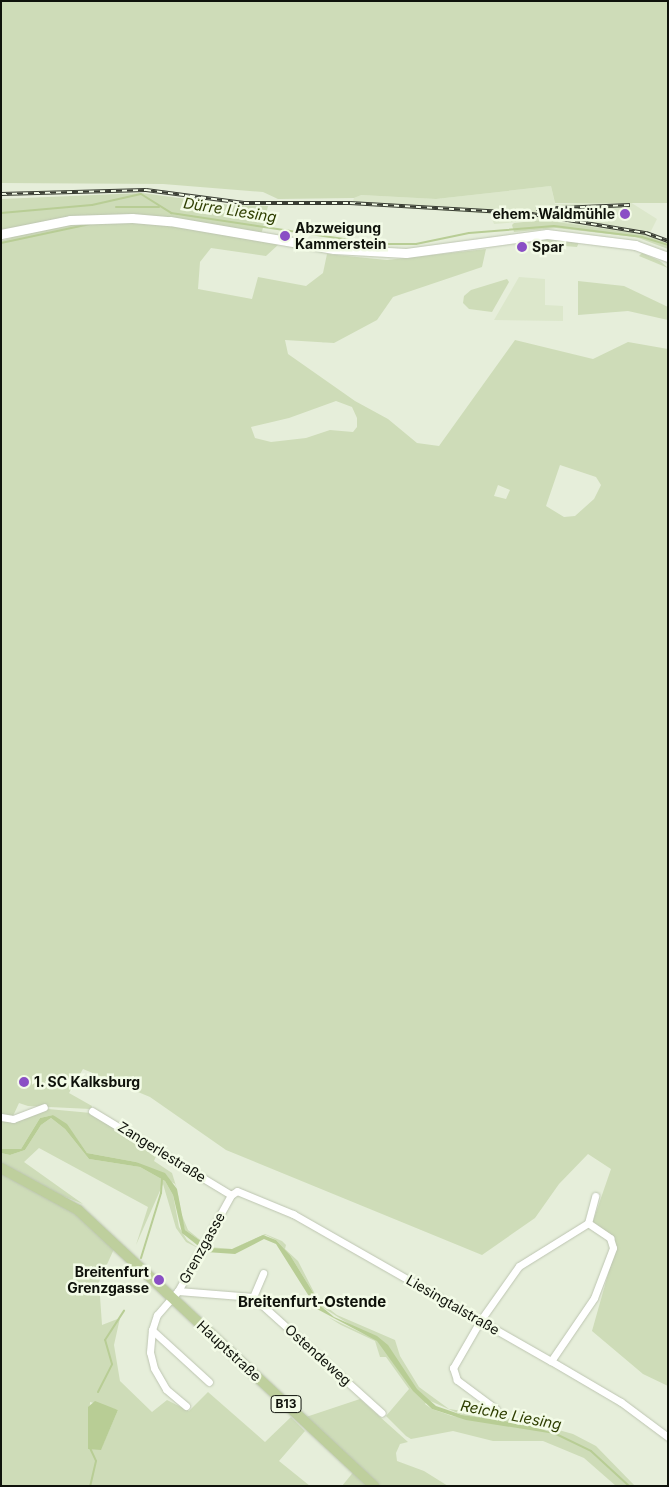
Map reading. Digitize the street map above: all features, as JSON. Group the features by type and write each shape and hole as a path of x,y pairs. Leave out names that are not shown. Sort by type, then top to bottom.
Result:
{"main road":[{"path":"1,234 70,220 132,218 170,221 334,249 414,252 547,234 635,244 668,257"},
{"name":"Hauptstraße","path":"1,1168 78,1210 131,1261 175,1295 374,1486"}],"street":[{"path":"1,1117 13,1119 44,1108"},
{"name":"Zangerlestraße","path":"92,1111 231,1195"},
{"name":"Liesingtalstraße","path":"231,1195 238,1190 293,1214 621,1402 668,1437"},
{"name":"Grenzgasse","path":"175,1295 200,1254 231,1195"},
{"path":"496,1409 453,1375 480,1321 527,1258 588,1223 595,1196"},
{"path":"551,1361 594,1298 613,1248 610,1238 588,1223"},
{"path":"186,1406 166,1389 154,1368 150,1352 152,1330 157,1316 175,1295 253,1297 263,1273"},
{"name":"Ostendeweg","path":"253,1297 382,1413"},
{"path":"152,1330 209,1382"}],"shaded area":[{"path":"1,1 668,1 668,203 555,203 551,186 436,199 361,195 354,198 278,199 263,192 163,184 1,183"},
{"path":"551,186 555,204 630,202 657,219 649,235 543,220 494,224 490,214 352,204 354,198 360,195 436,199"},
{"path":"142,193 231,205 268,206 260,240 279,244 266,256 211,248 200,262 198,289 252,299 258,277 306,286 323,273 327,254 387,260 486,249 482,267 393,297 377,320 334,343 285,340 288,354 355,401 388,419 417,443 439,446 515,340 593,359 628,342 668,349 668,1386 643,1374 592,1331 616,1246 613,1238 592,1224 611,1169 588,1154 559,1184 535,1218 482,1255 226,1150 150,1097 83,1069 69,1093 92,1106 91,1109 28,1106 19,1103 13,1116 1,1114 1,241 11,238 9,228 1,230 1,199","holes":["336,401 352,407 357,418 357,427 353,432 330,430 306,438 271,442 255,438 251,427 289,418","560,465 596,477 601,485 594,499 575,516 564,517 546,506","498,485 510,490 506,499 494,496"]},
{"path":"543,220 649,235 668,243 668,249 636,237 556,228 514,232 512,225 514,223"},
{"path":"542,238 579,242 577,247 526,243"},
{"path":"642,253 660,261 668,268 639,256"},
{"path":"519,277 545,279 545,305 563,306 563,321 494,320"},
{"path":"507,279 509,282 492,312 469,309 463,303 464,296 471,290"},
{"path":"578,281 624,286 668,307 668,320 628,311 578,315"},
{"path":"48,1109 91,1113 157,1154 154,1161 172,1173 177,1189 175,1184 136,1162 87,1153 75,1136 53,1115 40,1118 21,1149 1,1149 1,1120 11,1123"},
{"path":"53,1115 67,1124 87,1153 136,1162 165,1173 177,1189 185,1230 211,1248 232,1249 263,1235 276,1240 290,1255 322,1307 334,1317 377,1336 388,1345 417,1389 436,1406 462,1415 530,1425 555,1434 466,1420 432,1409 413,1391 377,1341 317,1309 276,1244 264,1239 235,1254 206,1252 182,1233 173,1195 165,1181 140,1167 89,1159 65,1129 51,1118 41,1125 25,1150 10,1155 1,1153 1,1149 21,1149 40,1118"},
{"path":"51,1118 65,1129 89,1159 140,1167 165,1181 173,1195 179,1227 187,1240 198,1248 186,1242 176,1228 163,1184 136,1245 148,1207 39,1148 24,1162 83,1204 63,1196 114,1249 99,1282 102,1325 120,1318 114,1345 120,1381 152,1412 167,1400 189,1411 208,1392 265,1442 291,1417 305,1431 279,1461 310,1486 1,1486 1,1153 10,1155 25,1150 41,1125","holes":["90,1402 118,1410 101,1449 88,1449"]},
{"path":"177,1189 181,1213 188,1230 206,1244 185,1230 180,1212"},
{"path":"265,1234 282,1241 286,1245 285,1249 298,1261 318,1300 337,1315 395,1340 400,1356 419,1387 449,1409 519,1419 573,1434 596,1446 635,1486 616,1486 584,1458 543,1441 493,1441 453,1431 411,1439 406,1436 386,1416 409,1389 386,1357 380,1357 375,1341 328,1317 368,1336 322,1307 290,1255 276,1240 266,1235 232,1249","holes":["428,1400 462,1415 556,1432 452,1416 432,1409 425,1404"]},
{"path":"360,1399 408,1442 400,1444 396,1453 397,1461 424,1471 448,1486 342,1486 355,1470 306,1417"},
{"path":"95,1401 118,1410 101,1450 88,1449 88,1407"}],"waterway":[{"name":"Dürre Liesing","path":"1,213 92,205 141,194 171,213 377,244 416,244 469,233 554,226 642,237 668,245"},
{"path":"116,207 159,207"},
{"path":"1,243 90,224"},
{"path":"141,1258 161,1193 162,1178"},
{"path":"98,1392 112,1364 105,1340 124,1311"},
{"name":"Reiche Liesing","path":"554,1433 591,1451 629,1486"},
{"path":"90,1448 96,1461 90,1486"}],"railway":[{"path":"1,194 146,190 244,203 350,203 526,213 646,233 668,241"},
{"path":"536,209 630,205"}],"place":[{"name":"ehem. Waldmühle","path":"625,214"},
{"name":"Abzweigung Kammerstein","path":"285,236"},
{"name":"Spar","path":"522,247"},
{"name":"1. SC Kalksburg","path":"24,1082"},
{"name":"Breitenfurt Grenzgasse","path":"159,1280"}],"district":[{"name":"Breitenfurt-Ostende","path":"312,1302"}]}
